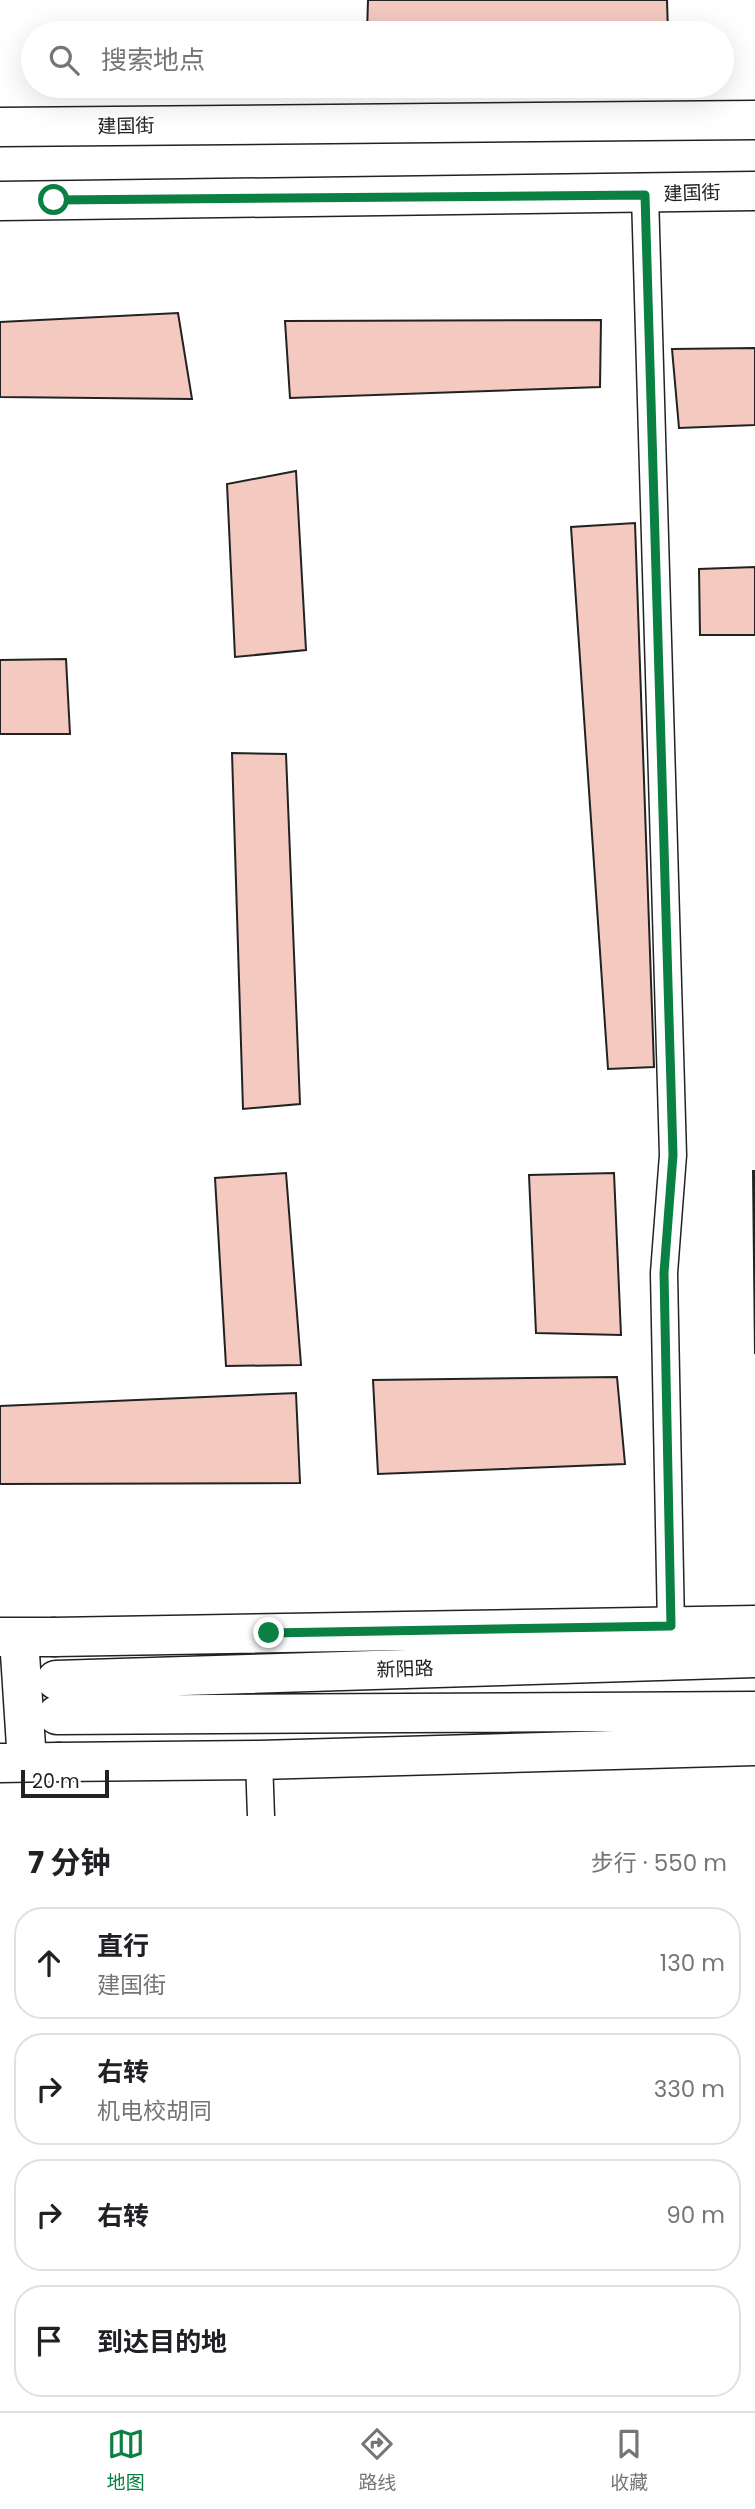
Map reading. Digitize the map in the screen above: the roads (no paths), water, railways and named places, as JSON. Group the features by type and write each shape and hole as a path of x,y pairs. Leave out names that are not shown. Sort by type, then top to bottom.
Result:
{"main road":[{"name":"建国街","path":"0,127 755,120"},
{"name":"建国街","path":"0,201 645,195 755,191"},
{"path":"755,1625 23,1635 29,1763 259,1760 755,1746"},
{"name":"新阳路","path":"755,1658 56,1697 755,1711"}],"street":[{"path":"645,195 673,1155 664,1273 671,1626"},
{"path":"259,1760 261,1816"}]}
